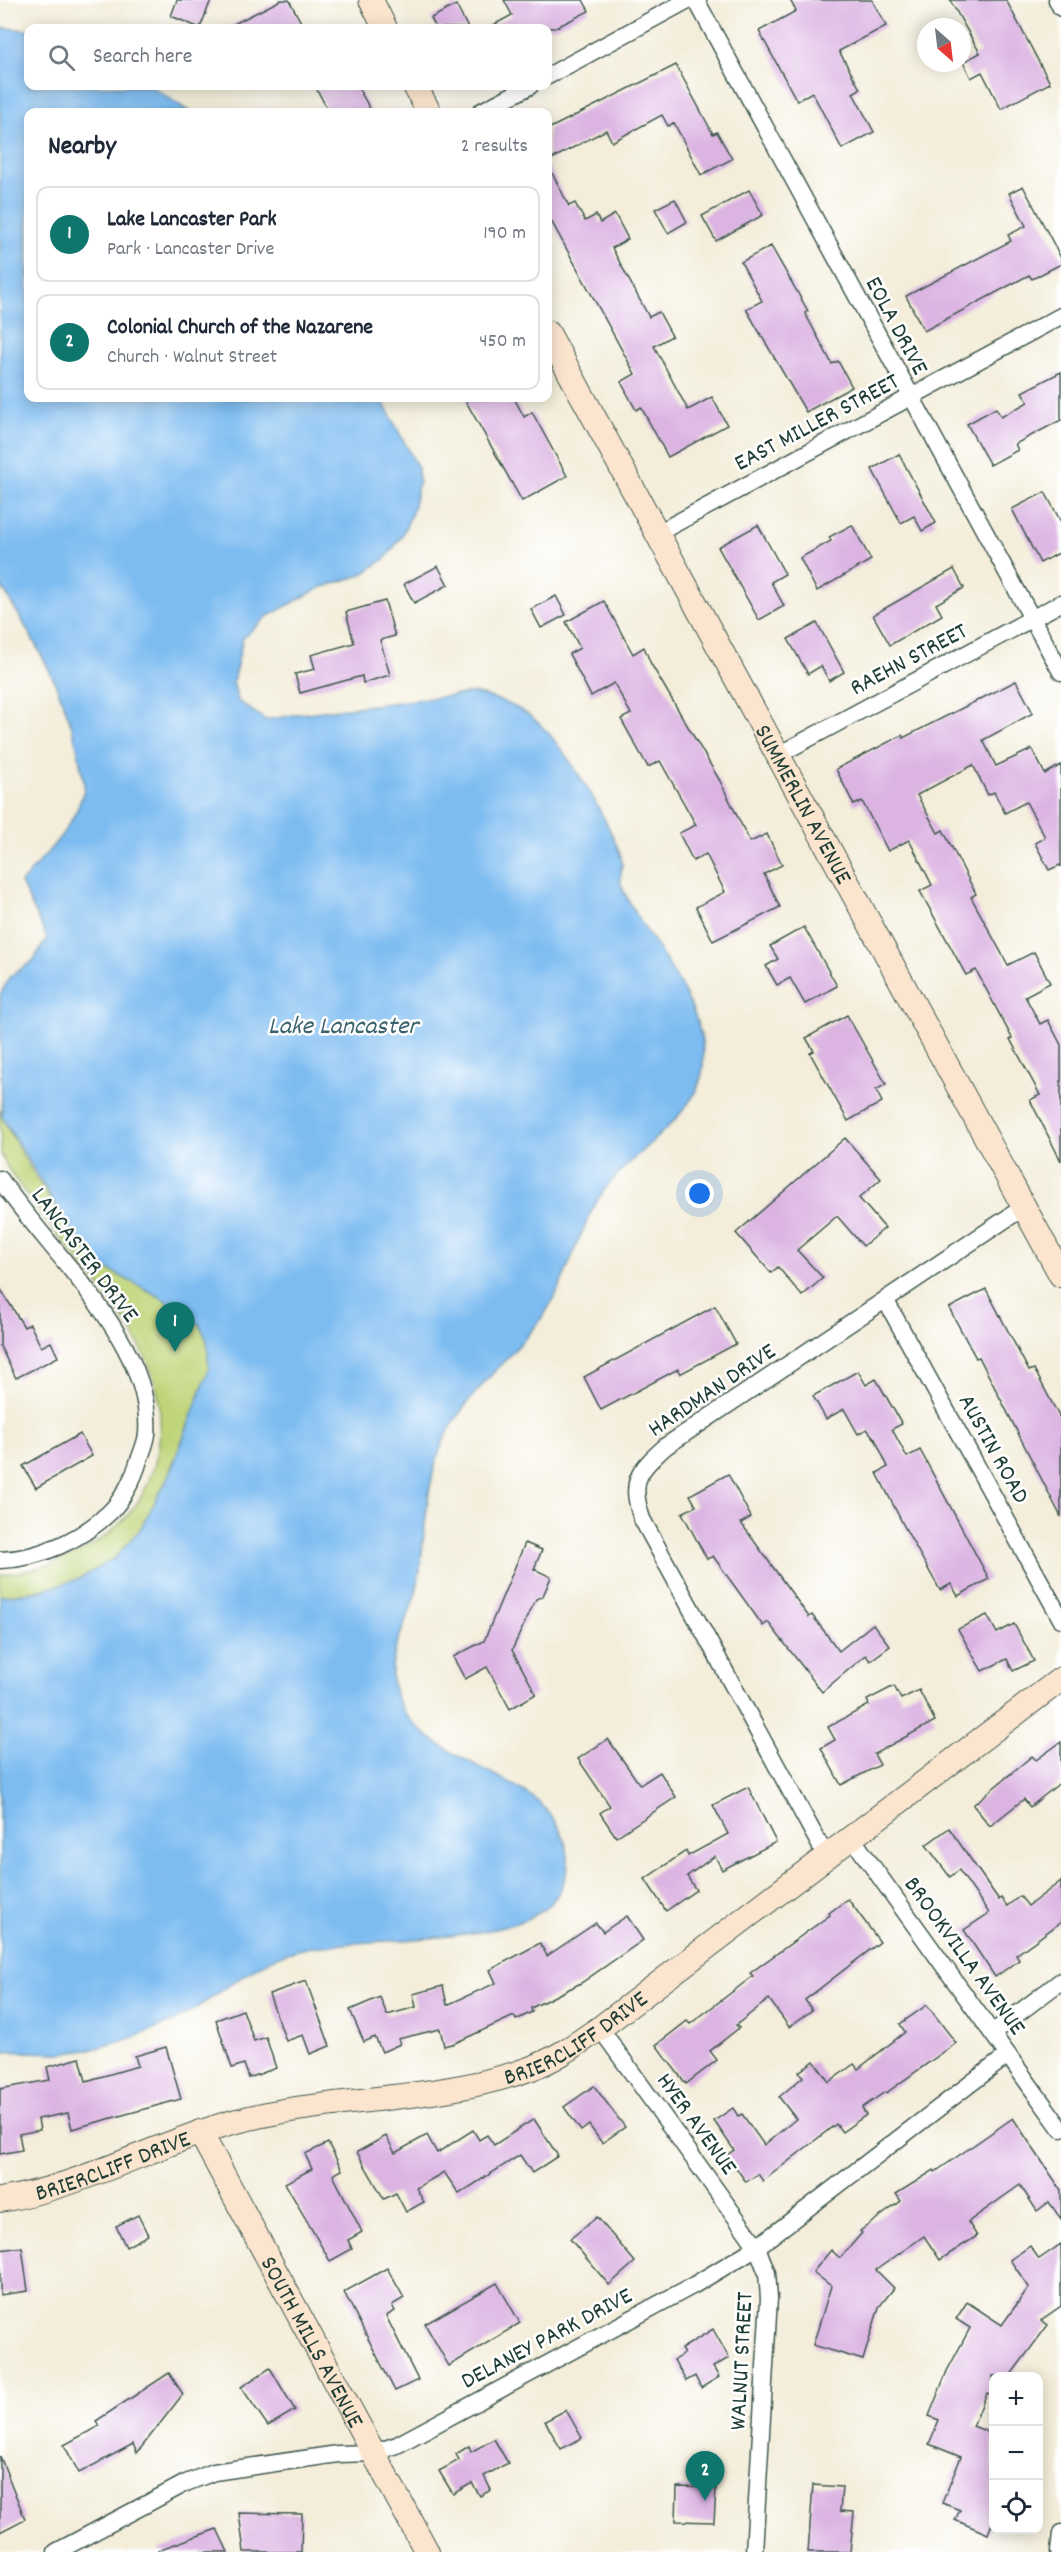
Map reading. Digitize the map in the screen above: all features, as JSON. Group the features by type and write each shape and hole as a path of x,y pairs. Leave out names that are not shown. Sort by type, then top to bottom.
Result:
{"street":[{"path":"370,0 383,24"},
{"path":"552,74 688,0"},
{"name":"EOLA DRIVE","path":"696,0 1061,672"},
{"path":"1057,0 1061,8"},
{"path":"417,90 427,108"},
{"path":"488,108 522,90"},
{"name":"EAST MILLER STREET","path":"656,534 1061,316"},
{"name":"SUMMERLIN AVENUE","path":"552,340 1061,1275"},
{"name":"RAEHN STREET","path":"778,755 1061,603"},
{"name":"LANCASTER DRIVE","path":"0,1179 115,1328 135,1366 146,1400 147,1436 136,1471 117,1505 96,1525 57,1547 15,1559 0,1560"},
{"name":"HARDMAN DRIVE","path":"827,1858 642,1519 634,1498 635,1482 647,1463 666,1446 1024,1207"},
{"name":"AUSTIN ROAD","path":"886,1301 1061,1619"},
{"name":"BRIERCLIFF DRIVE","path":"0,2200 30,2195 85,2178 200,2132 298,2107 430,2091 493,2080 532,2068 600,2028 1061,1679"},
{"name":"BROOKVILLA AVENUE","path":"852,1838 1061,2129"},
{"path":"992,2033 1061,1981"},
{"name":"HYER AVENUE","path":"600,2028 757,2247"},
{"name":"DELANEY PARK DRIVE","path":"56,2552 186,2483 214,2472 338,2454 373,2453 397,2445 694,2285 757,2247 1008,2055"},
{"name":"SOUTH MILLS AVENUE","path":"200,2132 427,2552"},
{"name":"WALNUT STREET","path":"754,2552 769,2298 767,2273 757,2247"},
{"path":"1059,2552 1061,2534"}],"green space":[{"path":"0,1109 16,1144 78,1239 104,1267 169,1301 192,1317 200,1325 205,1335 209,1369 160,1494 140,1530 128,1545 102,1567 75,1580 45,1589 0,1596 0,1575 39,1568 76,1554 94,1544 125,1519 146,1487 152,1470 160,1434 160,1416 154,1380 138,1342 97,1282 50,1226 4,1161 1,1154"}],"water":[{"name":"Lake Lancaster","path":"0,29 24,30 24,90 157,90 184,108 24,108 24,402 383,402 418,468 419,481 413,510 402,536 386,558 361,575 320,588 268,616 243,638 233,682 238,701 266,720 473,693 503,702 530,716 556,742 569,760 605,820 621,858 623,891 684,992 701,1036 703,1059 700,1081 693,1096 669,1126 624,1168 599,1198 550,1305 529,1334 464,1407 444,1440 437,1457 429,1493 416,1592 395,1651 392,1680 399,1704 415,1725 436,1742 532,1797 556,1823 567,1848 568,1857 566,1876 558,1894 550,1904 530,1917 503,1927 435,1938 332,1945 288,1953 253,1970 171,2022 118,2042 62,2053 0,2052 0,1596 36,1592 81,1578 115,1558 140,1529 169,1476 209,1369 207,1341 200,1325 160,1297 102,1266 69,1227 2,1117 0,995 10,976 33,961 47,938 21,883 67,827 80,802 84,786 75,738 59,692 37,647 0,584"}],"building":[{"path":"177,0 211,0 202,24 190,24 171,16"},
{"path":"281,0 289,0 302,24 234,24"},
{"path":"504,0 583,0 589,11 555,28 552,28 552,24 495,24 512,15"},
{"path":"790,0 872,0 886,26 839,51 860,89 853,93 874,132 842,149 812,92 797,101 759,31 796,11"},
{"path":"950,0 1006,0 1050,83 1001,109 982,72 971,78 968,72 971,72 971,58 980,53 971,37 971,18 960,18"},
{"path":"456,5 466,24 434,24 431,18"},
{"path":"676,65 713,134 717,132 732,159 701,175 674,123 668,126 662,115 612,142 606,130 552,159 552,127"},
{"path":"317,90 359,90 370,108 327,108"},
{"path":"552,173 569,206 575,203 585,221 596,215 600,223 615,214 628,239 612,248 649,317 659,312 672,336 654,346 688,410 712,397 727,425 668,457 641,407 636,410 621,382 635,374 552,222"},
{"path":"1023,186 1061,258 1061,264 1032,279 1029,275 924,331 906,296 1011,241 1008,235 1026,226 1009,193"},
{"path":"749,190 763,215 716,241 702,216"},
{"path":"675,199 687,222 668,233 655,209"},
{"path":"771,246 808,311 805,313 832,364 838,361 852,387 806,412 746,309 762,301 741,262"},
{"path":"1061,372 1061,420 1015,444 1018,450 990,465 967,424 996,408 1001,417 1028,402 1022,392"},
{"path":"466,402 516,402 524,417 532,412 567,476 522,501"},
{"path":"899,454 936,523 922,531 914,516 901,523 872,469"},
{"path":"1045,492 1061,522 1061,552 1040,563 1012,509"},
{"path":"758,525 785,574 771,582 784,606 759,620 718,547"},
{"path":"852,525 871,560 817,591 800,558 831,541 829,537"},
{"path":"438,566 448,585 414,603 404,584"},
{"path":"954,569 964,588 936,604 942,615 890,645 873,615"},
{"path":"556,596 566,615 541,628 531,609"},
{"path":"385,601 395,636 380,640 390,675 363,683 362,676 300,693 295,674 315,669 311,655 354,643 346,612"},
{"path":"604,601 633,654 644,647 651,664 720,781 750,842 767,834 782,865 764,874 780,907 713,941 696,907 725,892 706,854 693,861 679,833 696,825 660,761 648,767 621,719 631,714 614,683 591,696 569,654 580,648 566,622"},
{"path":"817,623 844,672 829,681 821,666 808,674 788,639"},
{"path":"1016,681 1033,713 983,740 996,766 1032,749 1045,774 1061,765 1061,867 1060,865 1049,870 1035,843 1045,837 1026,802 1005,813 994,792 988,795 973,765 917,795 938,833 943,830 976,894 971,897 1008,965 1034,952 1050,983 1025,996 1040,1024 1048,1020 1061,1045 1061,1161 1030,1100 1040,1095 1010,1039 1012,1038 976,970 966,975 920,891 932,885 909,840 888,851 862,801 854,805 836,769"},
{"path":"804,927 837,986 805,1004 790,978 777,985 766,966 778,959 770,946"},
{"path":"847,1015 886,1084 876,1090 882,1102 848,1121 810,1053 814,1051 806,1038"},
{"path":"845,1138 881,1179 859,1198 885,1228 863,1246 837,1216 797,1250 823,1278 802,1296 778,1267 771,1273 736,1233"},
{"path":"0,1288 24,1327 30,1324 41,1347 51,1342 58,1357 16,1378 0,1346"},
{"path":"986,1289 1029,1371 1034,1369 1061,1420 1061,1517 979,1357 976,1358 949,1308"},
{"path":"715,1306 736,1344 680,1374 678,1369 601,1410 584,1377"},
{"path":"858,1371 866,1385 876,1379 902,1424 892,1429 907,1457 920,1450 989,1579 958,1596 951,1584 940,1590 905,1528 877,1473 888,1467 875,1439 867,1429 858,1434 844,1409 826,1419 813,1396"},
{"path":"80,1434 92,1456 36,1488 23,1466"},
{"path":"728,1474 751,1517 741,1523 809,1617 812,1615 839,1651 873,1624 890,1646 870,1661 866,1655 822,1692 768,1622 763,1626 713,1556 707,1559 682,1513 696,1506 690,1495"},
{"path":"525,1543 542,1550 534,1569 551,1577 543,1596 536,1599 512,1650 536,1694 510,1709 487,1667 465,1679 453,1657 484,1641"},
{"path":"987,1615 997,1633 1014,1624 1034,1661 1013,1671 1007,1659 982,1671 958,1629"},
{"path":"894,1686 901,1699 919,1690 935,1721 874,1754 880,1765 841,1785 821,1748 835,1740 828,1727 869,1705 867,1700"},
{"path":"608,1739 640,1785 660,1772 676,1797 616,1837 600,1813 610,1806 578,1759"},
{"path":"1061,1742 1061,1782 1030,1807 1024,1799 990,1826 973,1805 1032,1756 1036,1760"},
{"path":"748,1787 776,1842 722,1870 715,1856 687,1876 696,1890 666,1911 645,1879 686,1851 688,1856 728,1834 713,1805"},
{"path":"949,1828 999,1900 1001,1898 1007,1906 1020,1896 1028,1906 1061,1881 1061,1922 1016,1955 1019,1960 995,1977 964,1930 989,1913 959,1870 950,1877 926,1845"},
{"path":"848,1899 880,1942 805,2000 812,2010 789,2027 769,1999 736,2025 739,2028 710,2051 717,2060 686,2084 656,2045 687,2021 690,2024 753,1976 750,1973 830,1915 829,1913"},
{"path":"627,1916 643,1940 581,1983 531,2008 532,2012 516,2020 514,2016 455,2043 444,2046 440,2029 398,2039 400,2044 382,2052 375,2037 364,2042 350,2010 380,1997 387,2015 416,2007 413,1994 443,1986 447,2005 496,1983 490,1970 540,1943 547,1956 596,1923 603,1932"},
{"path":"306,1981 330,2046 310,2054 303,2035 286,2041 269,1994"},
{"path":"927,2005 956,2043 862,2108 866,2115 842,2132 836,2124 763,2181 758,2174 746,2182 727,2155 734,2150 714,2121 733,2108 738,2116 742,2114 764,2145 796,2119 779,2097 803,2077 799,2072 814,2061 829,2082 854,2064 858,2069 905,2032 900,2024"},
{"path":"243,2010 254,2041 266,2037 276,2068 249,2078 244,2064 232,2068 216,2020"},
{"path":"166,2047 181,2099 72,2129 68,2113 38,2119 40,2130 19,2134 22,2150 0,2154 0,2089 50,2080 47,2067 80,2058 86,2081 138,2066 135,2056"},
{"path":"594,2086 625,2127 602,2143 589,2125 581,2131 564,2107"},
{"path":"1013,2118 1061,2190 1061,2219 1049,2202 1037,2211 1020,2185 968,2222 977,2236 940,2260 924,2236 876,2270 894,2288 879,2307 863,2360 813,2345 831,2286 813,2272 831,2250 840,2258 862,2233 860,2231 901,2201 896,2194 934,2170 935,2172"},
{"path":"534,2119 558,2156 532,2173 520,2155 459,2194 444,2172 416,2188 424,2202 406,2212 396,2193 384,2199 357,2152 386,2136 395,2153 427,2135 437,2153 473,2130 479,2140 487,2135 494,2145"},
{"path":"328,2143 342,2170 333,2175 362,2232 348,2240 352,2249 330,2261 285,2183 312,2169 305,2154"},
{"path":"138,2215 148,2235 126,2247 116,2226"},
{"path":"597,2217 635,2262 609,2285 570,2239"},
{"path":"1061,2244 1061,2306 1041,2320 1048,2325 1013,2372 989,2372 989,2394 987,2393 973,2426 989,2432 988,2534 955,2520 960,2510 942,2503 961,2457 929,2444 939,2420 929,2416 947,2371 970,2328 956,2319 967,2302 1002,2325 1029,2287 1010,2260 1030,2246 1039,2259"},
{"path":"22,2247 28,2291 0,2295 0,2250"},
{"path":"387,2268 404,2298 392,2305 395,2311 386,2316 418,2380 395,2391 344,2292"},
{"path":"497,2283 520,2323 449,2366 425,2324"},
{"path":"713,2329 729,2358 713,2367 719,2377 701,2388 695,2376 686,2381 674,2360 684,2354 681,2349"},
{"path":"270,2368 295,2410 268,2426 241,2387"},
{"path":"169,2373 183,2394 137,2453 133,2444 79,2473 64,2445 99,2426 96,2421"},
{"path":"566,2410 582,2438 561,2449 545,2421"},
{"path":"494,2439 508,2463 484,2476 491,2490 480,2496 472,2483 453,2494 439,2471 459,2460 456,2454 469,2446 471,2452"},
{"path":"0,2456 25,2519 0,2532"},
{"path":"813,2485 842,2487 840,2511 854,2512 850,2552 808,2552"},
{"path":"677,2487 716,2488 714,2522 676,2521"},
{"path":"239,2513 302,2514 301,2552 244,2552"},
{"path":"217,2529 228,2552 159,2552 158,2550"}],"place":[{"name":"Lake Lancaster Park","path":"175,1352"},
{"name":"Colonial Church of the Nazarene","path":"705,2501"}]}
